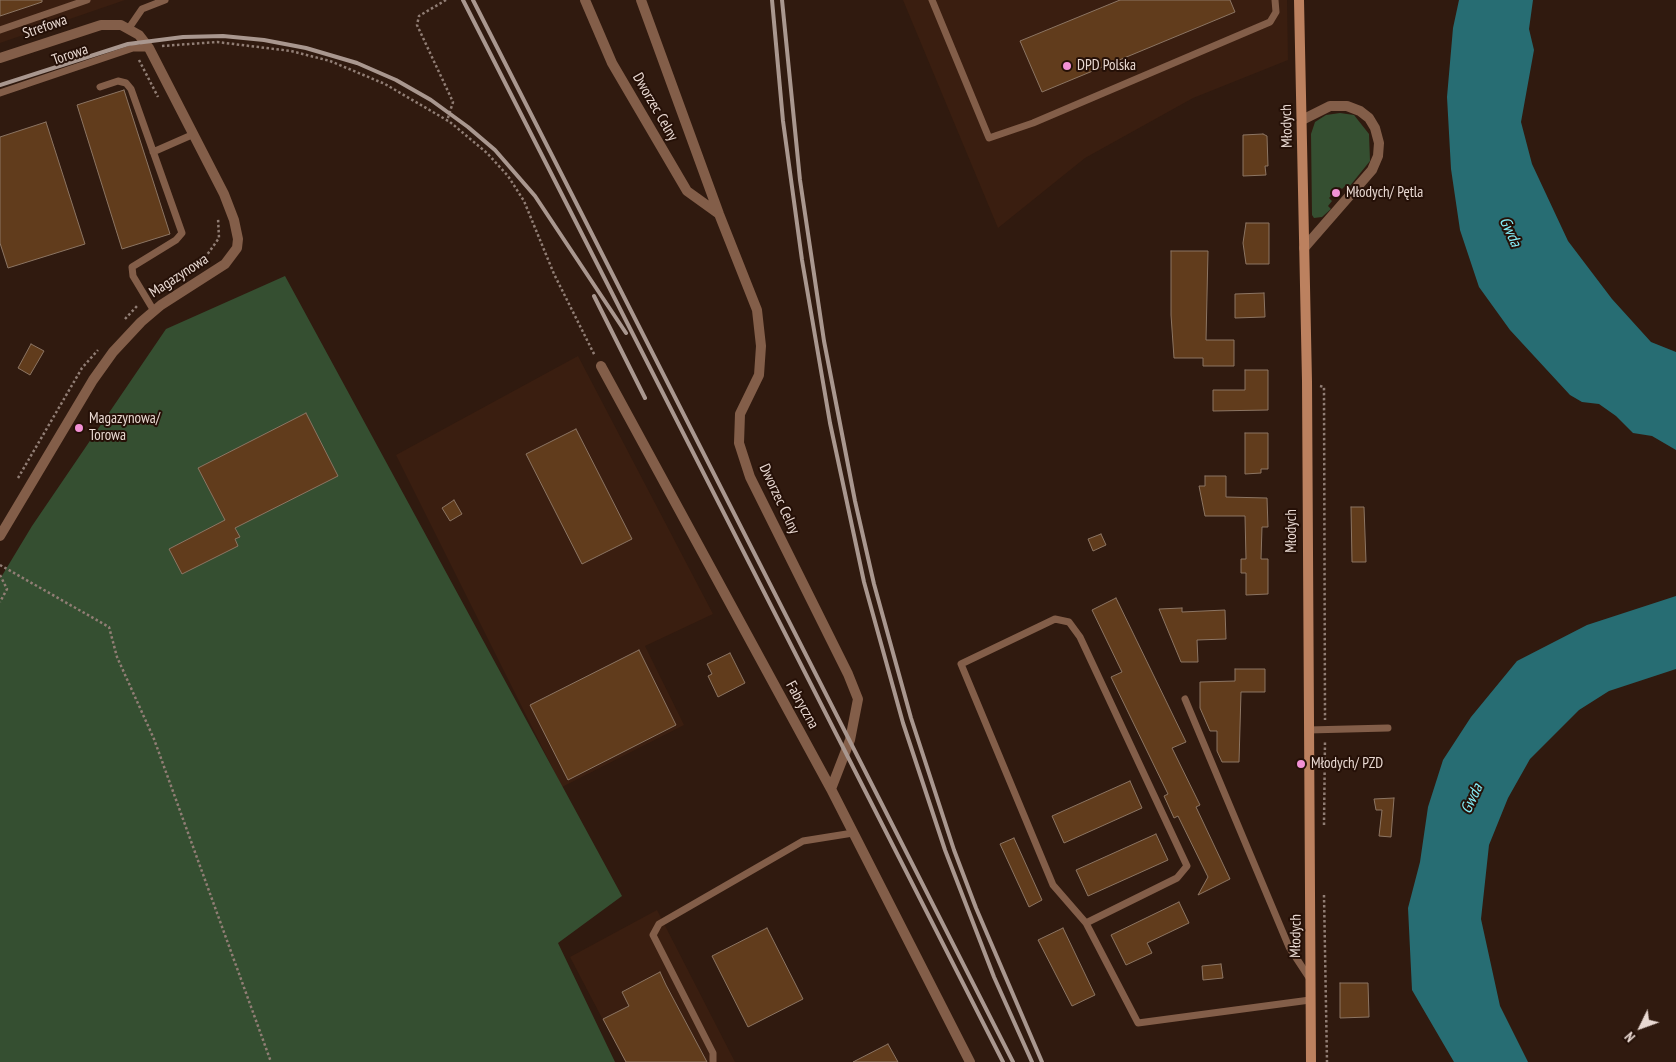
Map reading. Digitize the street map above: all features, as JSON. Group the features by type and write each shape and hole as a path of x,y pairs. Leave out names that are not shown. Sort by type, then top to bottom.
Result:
{"street":[{"name":"Dworzec Celny","path":"585,0 612,63 687,191 718,214"},
{"name":"Dworzec Celny","path":"641,0 718,214 757,310 761,346 759,375 740,414 739,443 750,477 848,674 858,699 850,740 831,789"},
{"name":"Młodych","path":"1299,0 1307,381 1311,1062"},
{"name":"Strefowa","path":"0,58 92,27 111,24 129,28"},
{"name":"Magazynowa","path":"0,536 103,366 126,338 154,311 216,270 232,256 237,248 237,230 230,207 150,48 139,35 129,28"},
{"path":"1302,120 1330,106 1348,106 1360,111 1369,118 1375,128 1379,144 1378,156 1372,170 1304,248"},
{"name":"Fabryczna","path":"601,366 831,789 970,1062"}],"lane":[{"path":"0,30 87,0"},
{"path":"129,28 142,9 165,0"},
{"path":"936,1 989,138 1033,123 1270,22 1276,12 1275,0"},
{"name":"Torowa","path":"0,93 133,48 150,48"},
{"path":"100,87 118,81 126,83 131,89 182,233 176,240 132,267 133,276 154,311"},
{"path":"153,152 194,134"},
{"path":"1086,923 1177,878 1187,866 1080,637 1068,622 1055,619 961,664 1053,885 1086,923 1138,1023 1310,1000"},
{"path":"1185,699 1289,947 1310,979"},
{"path":"1308,730 1388,728"},
{"path":"713,1062 713,1053 653,935 659,924 804,841 853,833"}],"path":[{"path":"443,0 419,16 417,25 453,102 448,121"},
{"path":"150,48 187,43 217,42 291,51 330,62 384,84 448,121 487,153 508,176 524,201 554,274 601,366"},
{"path":"133,48 159,99"},
{"path":"200,264 206,260 219,238 218,214"},
{"path":"120,325 152,291 182,276"},
{"path":"14,486 82,368 101,346"},
{"path":"1307,381 1324,387 1324,834"},
{"path":"0,565 109,627 117,657 154,740 178,803 271,1062"},
{"path":"0,575 7,589 0,602"},
{"path":"1324,886 1327,1062"}],"shaded area":[{"path":"0,0 125,0 0,43"},
{"path":"903,0 1287,0 1288,60 1193,98 1085,158 998,228"},
{"path":"578,356 713,614 645,646 684,725 562,787 396,455"},
{"path":"657,910 735,1062 625,1062 570,957"}],"green space":[{"path":"1340,113 1354,115 1369,134 1370,161 1349,187 1346,185 1342,189 1339,187 1329,198 1332,201 1328,206 1331,209 1322,217 1314,218 1312,215 1311,134 1315,122 1326,115"},
{"path":"285,276 622,896 558,943 615,1062 0,1062 0,579 32,526 166,329"}],"water":[{"name":"Gwda","path":"1459,0 1533,0 1529,29 1534,50 1521,122 1532,164 1568,241 1612,299 1651,342 1676,352 1676,450 1652,436 1633,433 1616,416 1599,404 1582,402 1570,395 1510,330 1479,287 1460,230 1451,169 1447,97 1453,28"},
{"name":"Gwda","path":"1676,596 1676,669 1609,691 1579,710 1530,759 1508,798 1489,845 1481,919 1500,1006 1528,1062 1454,1062 1412,990 1408,908 1420,862 1428,807 1443,760 1471,717 1517,661 1587,625"}],"building":[{"path":"0,0 42,0 42,2 0,16"},
{"name":"DPD Polska","path":"1120,0 1230,0 1235,12 1042,92 1020,41"},
{"path":"124,90 170,234 122,249 77,105"},
{"path":"46,122 85,244 8,268 0,243 0,137"},
{"path":"1263,134 1267,136 1268,166 1265,166 1266,175 1243,176 1243,135"},
{"path":"1246,223 1269,223 1269,264 1246,264 1243,243"},
{"path":"1171,251 1208,251 1206,340 1234,340 1234,366 1203,366 1203,358 1174,358 1171,315"},
{"path":"1264,293 1265,317 1235,318 1235,294"},
{"path":"31,344 44,351 30,375 18,368"},
{"path":"1245,370 1268,370 1268,410 1213,411 1213,390 1245,390"},
{"path":"306,413 338,476 235,528 240,537 235,539 238,546 182,574 169,549 225,520 198,468"},
{"path":"576,429 632,539 582,564 526,454"},
{"path":"1245,433 1268,433 1268,469 1261,469 1261,473 1245,474"},
{"path":"1205,476 1226,476 1226,497 1267,498 1268,527 1262,527 1261,559 1268,559 1268,594 1246,595 1246,573 1241,573 1241,559 1246,559 1245,516 1205,516 1199,486 1205,486"},
{"path":"454,500 462,514 450,521 442,508"},
{"path":"1351,507 1364,507 1366,562 1352,562"},
{"path":"1101,534 1106,545 1093,551 1088,539"},
{"path":"1116,598 1186,742 1172,748 1200,805 1196,807 1230,879 1198,895 1208,877 1178,816 1174,818 1164,796 1168,794 1111,677 1122,672 1092,610"},
{"path":"1182,608 1182,612 1225,610 1226,639 1197,640 1198,662 1181,662 1159,609"},
{"path":"639,650 676,725 568,780 530,705"},
{"path":"730,653 745,683 718,697 708,676 712,674 707,664"},
{"path":"1235,669 1265,669 1265,692 1241,692 1239,762 1222,762 1217,751 1217,731 1210,731 1200,708 1200,682 1235,681"},
{"path":"1130,781 1142,808 1064,843 1052,816"},
{"path":"1394,798 1391,837 1379,836 1382,810 1376,810 1374,799"},
{"path":"1156,834 1168,860 1088,896 1076,870"},
{"path":"1014,838 1042,900 1029,907 1000,844"},
{"path":"1179,902 1189,923 1147,943 1152,953 1126,965 1111,935"},
{"path":"767,928 803,999 748,1027 712,956"},
{"path":"1063,928 1095,995 1072,1006 1038,940"},
{"path":"1221,964 1223,978 1203,980 1202,966"},
{"path":"660,972 707,1062 626,1062 603,1019 629,1006 622,992"},
{"path":"1340,983 1368,983 1369,1017 1340,1018"},
{"path":"888,1044 898,1062 853,1062"}],"railway":[{"path":"463,0 1003,1062"},
{"path":"473,0 1013,1062"},
{"path":"772,0 783,121 802,260 830,423 864,582 903,723 945,850 994,977 1032,1062"},
{"path":"782,0 800,180 824,341 855,501 874,584 911,718 954,850 976,908 1042,1062"},
{"path":"0,85 128,44 183,37 223,36 264,40 306,48 357,63 396,80 431,100 468,127 495,150 535,196 626,333"},
{"path":"594,296 645,398"}],"place":[{"name":"DPD Polska","path":"1067,66"},
{"name":"Młodych/ Pętla","path":"1336,193"},
{"name":"Magazynowa/ Torowa","path":"79,428"},
{"name":"Młodych/ PZD","path":"1301,764"}]}
